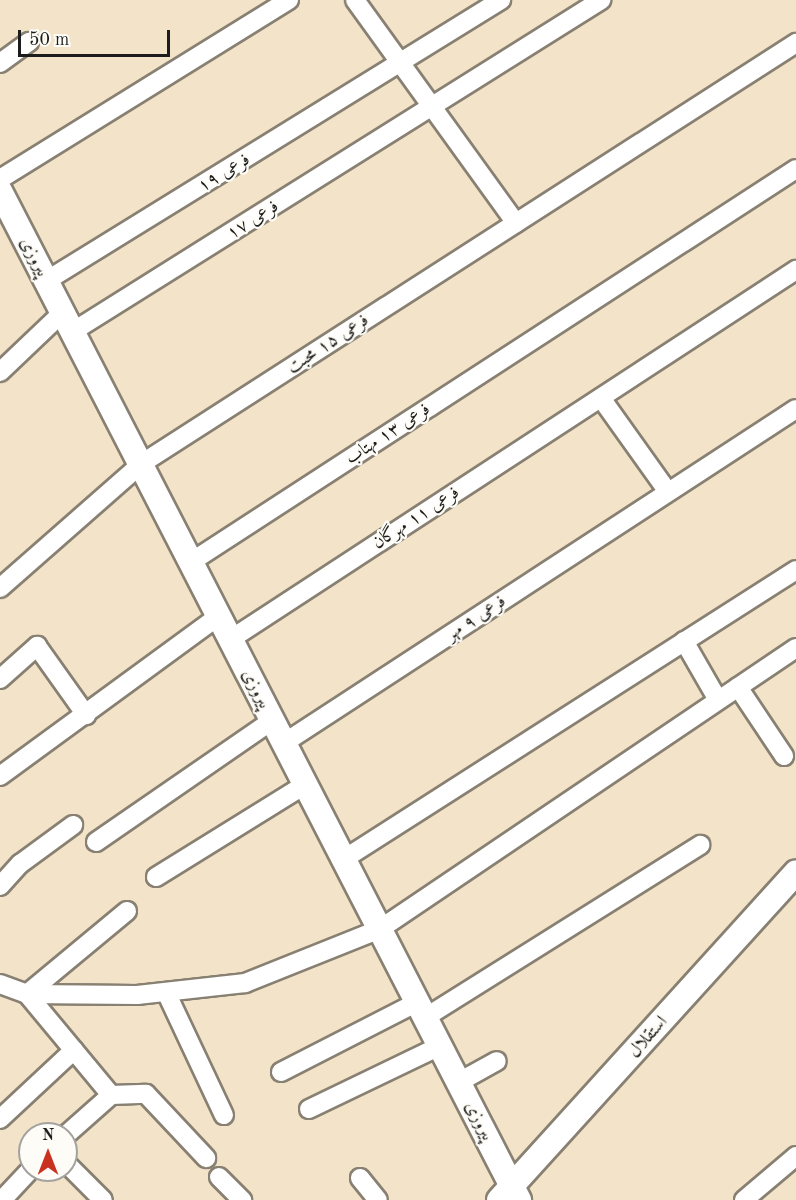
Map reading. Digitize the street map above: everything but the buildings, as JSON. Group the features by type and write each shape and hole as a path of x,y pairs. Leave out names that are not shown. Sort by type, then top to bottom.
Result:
{"street":[{"path":"0,179 289,0"},
{"path":"355,0 516,223"},
{"name":"فرعی ۱۹","path":"46,281 401,64 501,0"},
{"name":"فرعی ۱۷","path":"0,372 67,322 433,108 602,0"},
{"path":"0,63 29,42"},
{"name":"فرعی ۱۵ محبت","path":"0,588 141,464 796,43"},
{"name":"فرعی ۱۳ مهتاب","path":"191,562 796,170"},
{"name":"پیروزی","path":"0,191 6,217 46,281 306,784 459,1082 510,1195"},
{"name":"فرعی ۱۱ مهرگان","path":"231,639 796,270"},
{"path":"601,398 668,492"},
{"name":"فرعی ۹ مهر","path":"284,743 796,409"},
{"path":"344,859 796,570"},
{"path":"0,776 219,616"},
{"path":"684,641 718,700"},
{"path":"0,679 37,646 86,715"},
{"path":"0,984 27,994 137,995 245,983 380,929 796,648"},
{"path":"738,687 784,756"},
{"path":"96,842 273,720"},
{"path":"156,878 306,784"},
{"path":"0,886 20,864 73,825"},
{"path":"281,1072 422,1010 700,845"},
{"name":"استقلال","path":"510,1195 796,873"},
{"path":"27,994 127,911"},
{"path":"166,992 224,1115"},
{"path":"27,994 111,1095"},
{"path":"309,1109 440,1046"},
{"path":"0,1119 74,1050"},
{"path":"459,1082 497,1061"},
{"path":"78,1124 111,1095 146,1094 206,1158"},
{"path":"744,1200 796,1156"},
{"path":"78,1175 103,1200"},
{"path":"219,1177 242,1200"},
{"path":"360,1178 378,1200"},
{"path":"2,1200 19,1182"}]}
